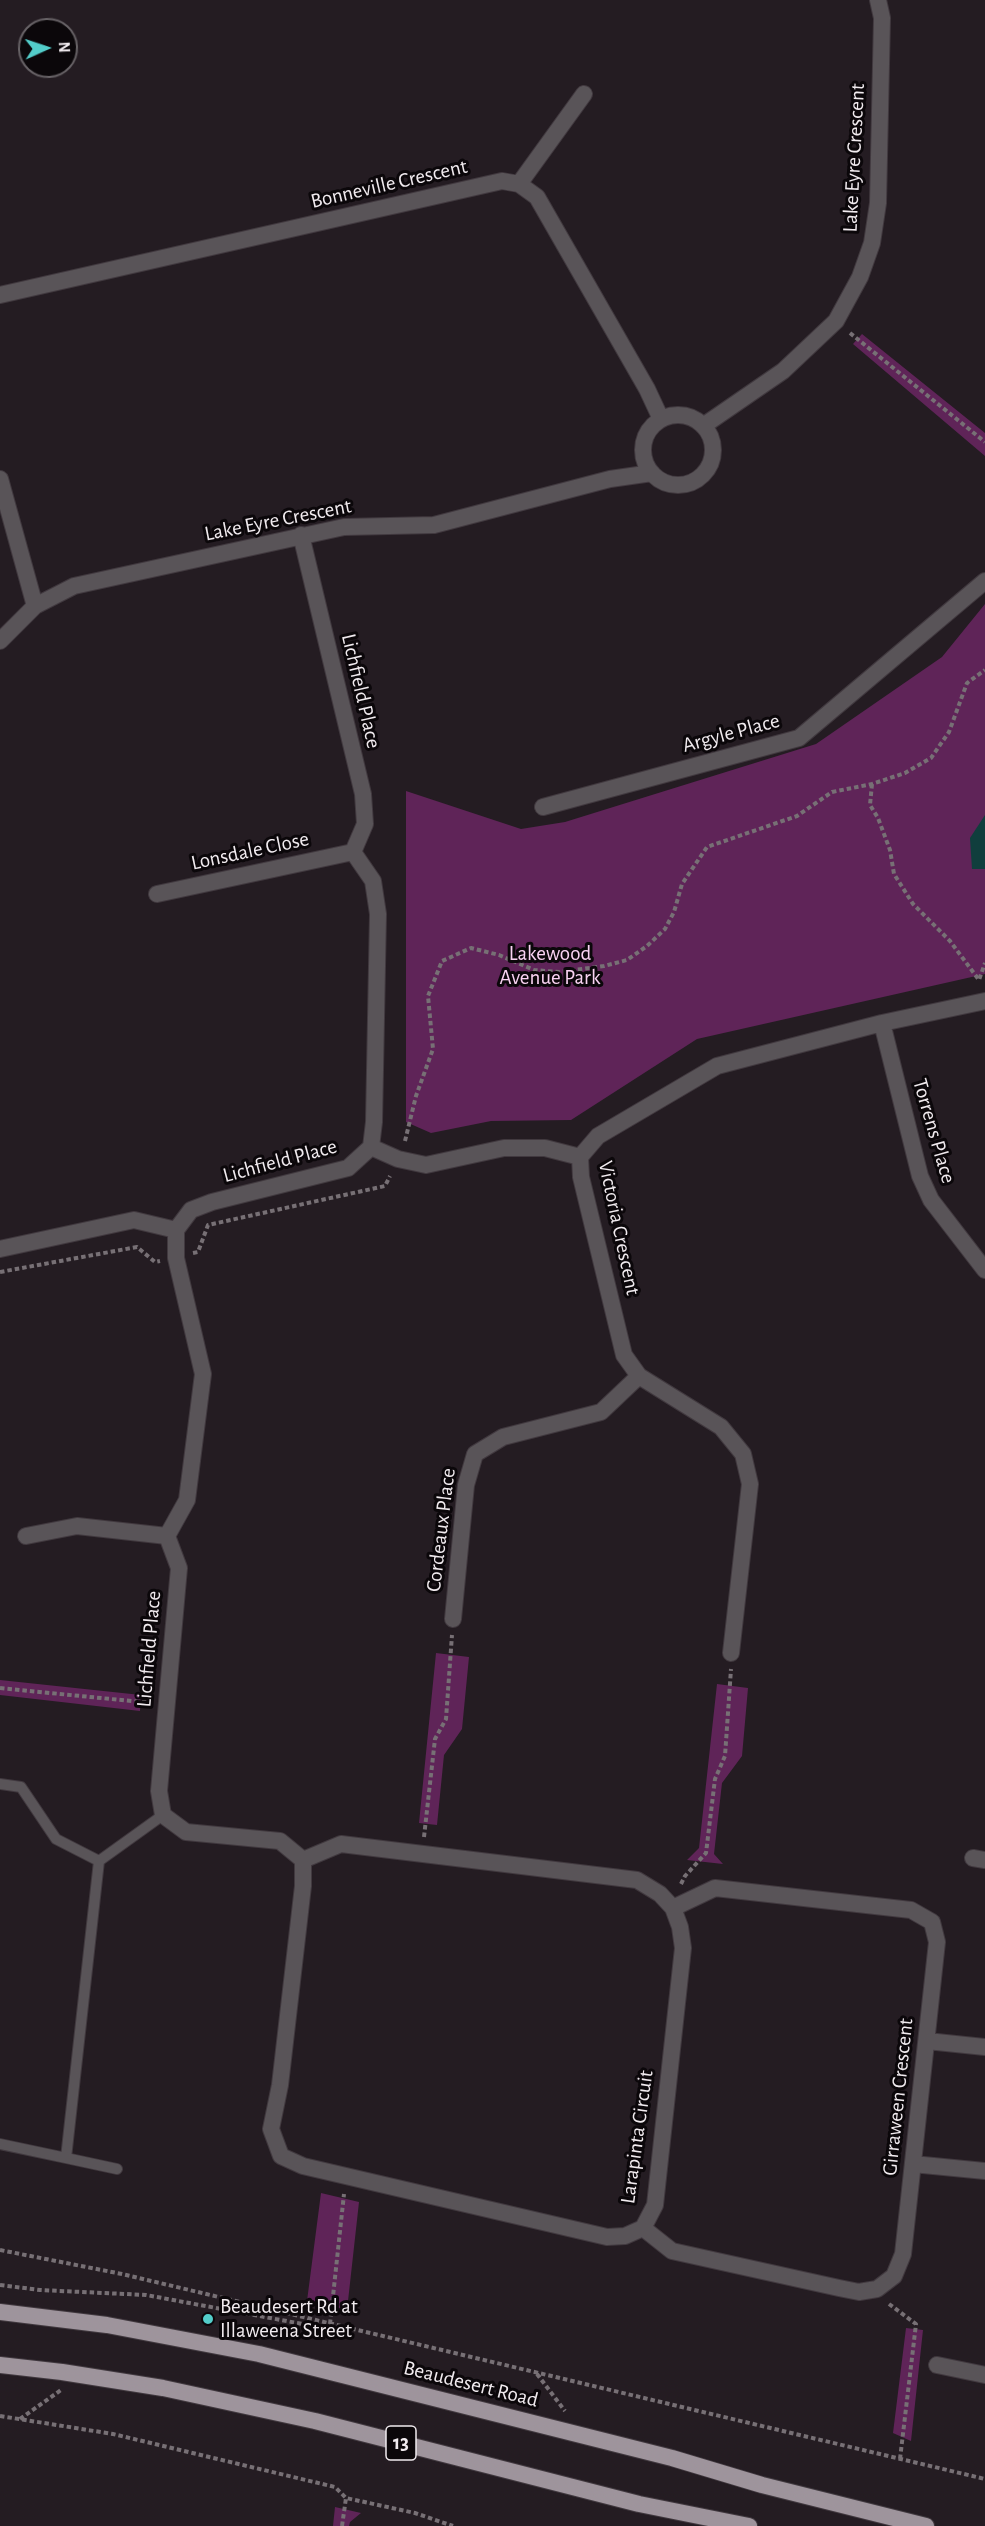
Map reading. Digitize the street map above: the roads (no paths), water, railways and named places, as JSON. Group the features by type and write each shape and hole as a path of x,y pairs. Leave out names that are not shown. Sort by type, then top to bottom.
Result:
{"highway":[{"name":"Beaudesert Road","path":"0,2312 107,2325 238,2350 584,2436 762,2485 926,2526"},
{"name":"13","path":"0,2365 163,2388 315,2421 639,2504 749,2526"}],"street":[{"name":"Lake Eyre Crescent","path":"703,426 783,371 836,321 860,277 872,243 878,203 882,18 878,0"},
{"path":"584,94 519,184 537,197 647,389 661,419"},
{"name":"Bonneville Crescent","path":"0,295 502,181 519,184"},
{"path":"672,415 696,420 710,437 712,450 710,462 704,473 696,480 684,484 662,481 652,473 645,462 644,441 649,430 661,419 672,415"},
{"name":"Lake Eyre Crescent","path":"0,641 35,606 74,586 344,527 434,525 610,480 652,473"},
{"path":"0,479 35,606"},
{"name":"Lichfield Place","path":"301,536 363,794 365,824 353,852"},
{"name":"Argyle Place","path":"543,807 799,738 985,581"},
{"path":"353,852 373,881 378,914 374,1122 371,1147 398,1159 426,1166 504,1148 545,1148 580,1157"},
{"name":"Lonsdale Close","path":"157,894 353,852"},
{"name":"Victoria Crescent","path":"731,1653 750,1484 743,1454 721,1427 639,1376 624,1355 581,1177 580,1157 597,1136 717,1066 882,1023 985,1001"},
{"name":"Torrens Place","path":"882,1023 920,1176 931,1200 985,1270"},
{"name":"Lichfield Place","path":"176,1230 191,1210 213,1202 348,1168 371,1147"},
{"path":"0,1250 134,1220 176,1230 176,1258 203,1374 187,1500 167,1536 77,1526 26,1536"},
{"name":"Cordeaux Place","path":"453,1619 466,1485 475,1454 503,1437 601,1412 639,1376"},
{"name":"Lichfield Place","path":"164,1815 159,1791 179,1568 167,1536"},
{"path":"164,1815 186,1832 280,1841 303,1860 341,1844 637,1880 679,1906"},
{"name":"Larapinta Circuit","path":"303,1860 303,1886 280,2085 271,2129 281,2156 303,2166 607,2237 625,2236 643,2228 655,2205 683,1948 679,1906"},
{"name":"Girraween Crescent","path":"643,2228 672,2251 859,2292 877,2289 894,2276 903,2254 927,2041 937,1942 932,1922 911,1910 715,1888 679,1906"},
{"path":"927,2041 985,2047"},
{"path":"913,2164 985,2171"},
{"path":"937,2365 985,2375"}],"lane":[{"path":"0,1784 21,1787 56,1839 99,1862"},
{"path":"66,2158 99,1862 164,1815"},
{"path":"0,2144 117,2169"}],"place":[{"name":"Beaudesert Rd at Illaweena Street","path":"208,2319"}],"park label":[{"name":"Lakewood Avenue Park","path":"550,966"}]}
